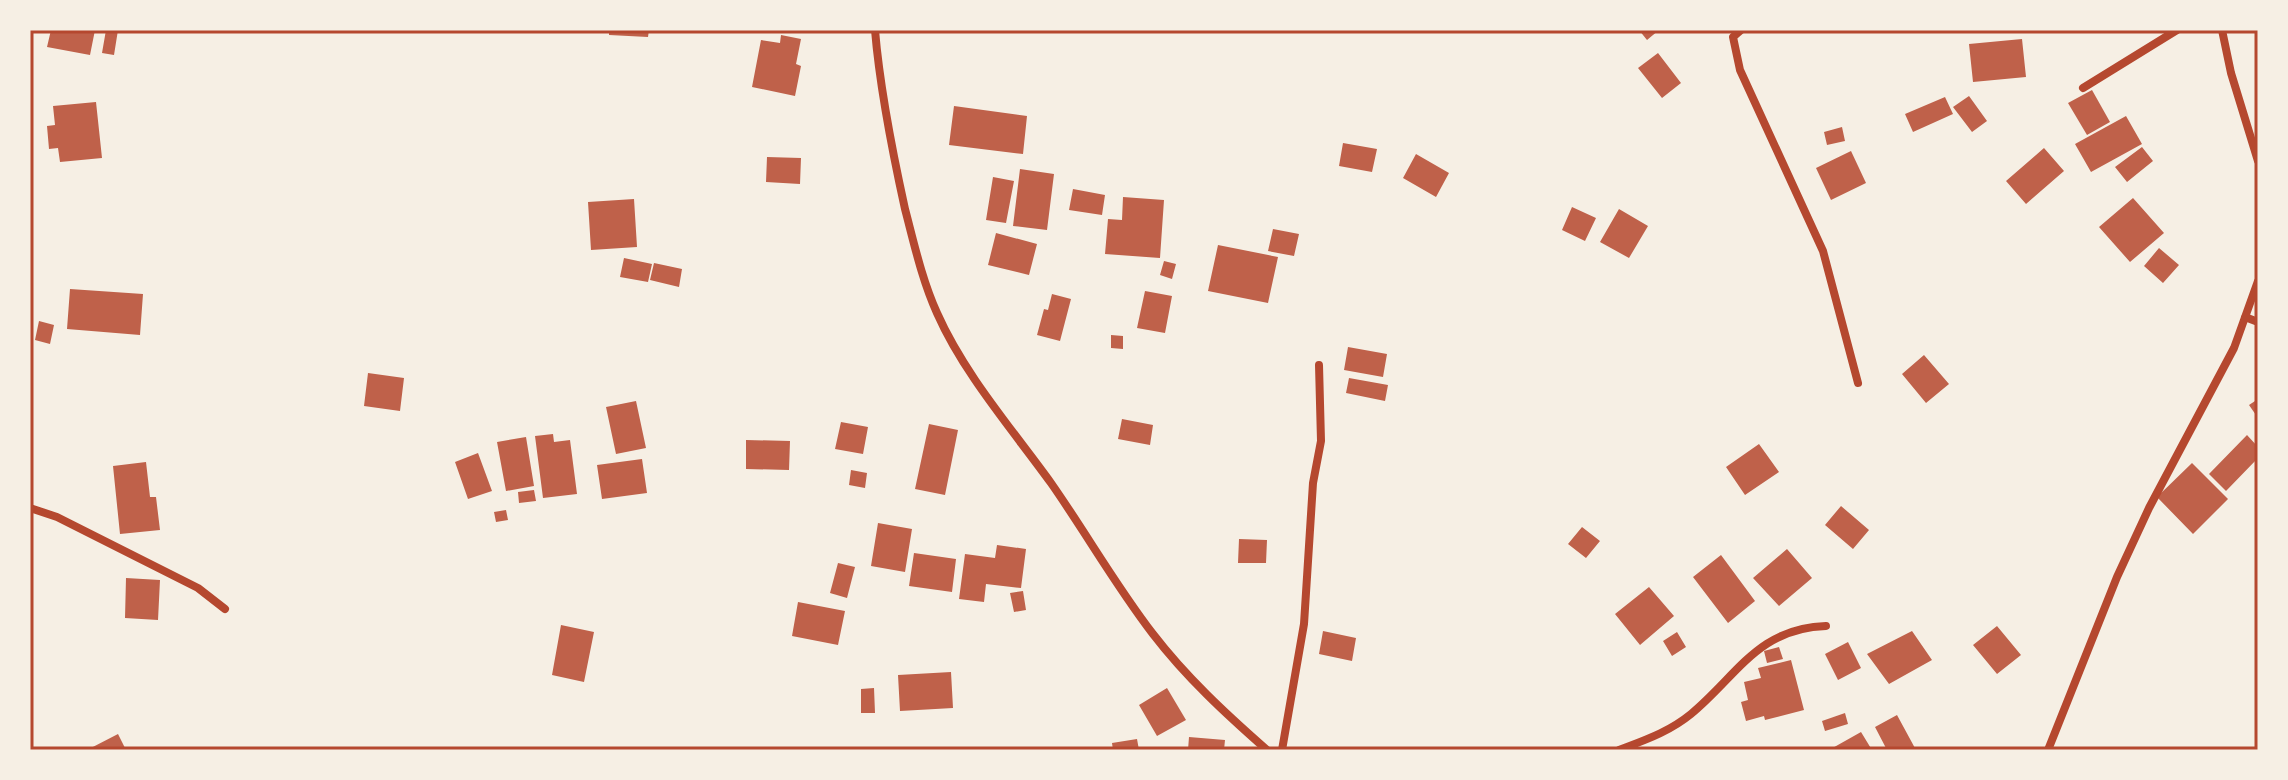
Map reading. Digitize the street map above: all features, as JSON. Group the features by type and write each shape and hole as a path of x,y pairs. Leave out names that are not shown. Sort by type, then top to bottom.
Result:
{"street":[{"path":"875,30 883,102 896,167 916,252 937,313 969,369 1062,498 1118,587 1154,636 1207,697 1267,750"},
{"path":"1741,30 1733,37 1740,70 1823,251 1858,383"},
{"path":"2083,88 2177,30"},
{"path":"2222,30 2231,73 2258,161"},
{"path":"2048,750 2117,577 2149,508 2234,348 2258,281"},
{"path":"2245,317 2258,322"},
{"path":"1282,750 1304,624 1313,483 1321,441 1319,365"},
{"path":"30,508 57,517 198,588 225,609"},
{"path":"1619,750 1658,736 1690,715 1752,654 1781,636 1802,627 1826,626"}],"building":[{"path":"51,30 95,30 90,55 47,47"},
{"path":"106,30 118,30 114,55 102,53"},
{"path":"609,30 649,30 648,37 609,35"},
{"path":"1639,30 1659,30 1647,40"},
{"path":"781,35 801,39 796,64 801,66 795,96 752,87 761,40 780,43"},
{"path":"2022,39 2026,77 1973,82 1969,44"},
{"path":"1658,53 1681,83 1662,98 1638,68"},
{"path":"2092,90 2110,122 2087,135 2068,103"},
{"path":"1969,96 1987,121 1972,132 1953,107"},
{"path":"1945,97 1953,114 1913,132 1905,114"},
{"path":"96,102 102,158 60,162 58,148 49,149 47,126 55,125 53,106"},
{"path":"954,106 1027,116 1023,154 949,145"},
{"path":"2126,116 2142,144 2091,172 2075,144"},
{"path":"1842,127 1845,141 1827,145 1824,132"},
{"path":"1343,143 1377,149 1372,172 1339,166"},
{"path":"2142,147 2153,161 2127,182 2115,167"},
{"path":"2044,148 2064,171 2026,204 2006,181"},
{"path":"1851,151 1866,183 1831,200 1816,168"},
{"path":"1416,154 1449,173 1436,197 1403,178"},
{"path":"767,157 801,158 800,184 766,182"},
{"path":"1020,169 1054,174 1047,230 1013,226"},
{"path":"993,177 1014,181 1006,223 986,220"},
{"path":"1073,189 1105,195 1102,215 1069,210"},
{"path":"1123,197 1164,200 1160,258 1105,254 1108,219 1122,220"},
{"path":"2133,198 2164,233 2130,262 2099,227"},
{"path":"634,199 637,247 591,250 588,202"},
{"path":"1572,207 1596,218 1585,241 1562,230"},
{"path":"1619,209 1648,226 1629,258 1600,242"},
{"path":"1273,229 1299,234 1294,256 1268,251"},
{"path":"996,233 1037,244 1029,275 988,265"},
{"path":"1218,245 1278,257 1268,303 1208,291"},
{"path":"2159,248 2179,265 2163,283 2144,266"},
{"path":"624,258 652,264 648,282 620,277"},
{"path":"1164,261 1176,264 1172,279 1160,275"},
{"path":"654,263 682,269 679,287 650,280"},
{"path":"70,289 143,294 140,335 67,329"},
{"path":"1145,291 1172,296 1165,333 1137,328"},
{"path":"1052,294 1071,299 1060,341 1037,335"},
{"path":"39,321 54,325 50,344 35,340"},
{"path":"1111,335 1123,336 1123,349 1111,348"},
{"path":"1348,347 1387,354 1383,377 1344,370"},
{"path":"1924,355 1949,384 1926,403 1902,374"},
{"path":"368,373 404,378 400,411 364,406"},
{"path":"1349,378 1388,385 1385,401 1346,393"},
{"path":"2258,399 2258,418 2249,405"},
{"path":"636,401 646,448 616,454 606,407"},
{"path":"1122,419 1153,425 1150,445 1118,439"},
{"path":"841,422 868,427 863,454 835,449"},
{"path":"929,424 958,430 945,495 915,489"},
{"path":"553,434 554,442 570,440 577,494 543,498 535,436"},
{"path":"2247,435 2258,447 2258,458 2226,491 2209,474"},
{"path":"526,437 534,486 506,491 497,442"},
{"path":"746,440 790,441 789,470 746,469"},
{"path":"1759,444 1779,472 1745,495 1726,467"},
{"path":"478,453 492,491 468,499 455,462"},
{"path":"642,459 647,493 602,499 597,465"},
{"path":"146,462 150,497 156,497 160,530 120,534 113,466"},
{"path":"2192,463 2228,499 2193,534 2157,497"},
{"path":"851,470 867,473 865,488 849,485"},
{"path":"534,490 536,501 519,503 518,492"},
{"path":"1841,506 1869,530 1853,549 1825,525"},
{"path":"506,510 508,520 496,522 494,512"},
{"path":"878,523 912,529 905,572 871,566"},
{"path":"1582,527 1600,541 1586,558 1568,544"},
{"path":"1239,539 1267,540 1266,563 1238,563"},
{"path":"997,545 1026,549 1021,588 986,584 984,602 959,599 965,554 995,558"},
{"path":"1787,549 1812,578 1779,606 1753,578"},
{"path":"914,553 956,559 952,592 909,586"},
{"path":"1721,555 1755,601 1728,623 1693,577"},
{"path":"838,563 855,567 847,598 830,593"},
{"path":"126,578 160,580 158,620 125,618"},
{"path":"1649,587 1674,616 1640,645 1615,614"},
{"path":"1023,591 1026,610 1014,612 1010,593"},
{"path":"798,602 845,611 838,645 792,636"},
{"path":"561,625 594,632 584,682 552,675"},
{"path":"1997,626 2021,655 1997,674 1973,645"},
{"path":"1323,631 1356,638 1352,661 1319,654"},
{"path":"1912,631 1932,660 1889,684 1867,654"},
{"path":"1677,632 1686,647 1672,656 1663,641"},
{"path":"1848,642 1861,668 1838,680 1825,654"},
{"path":"1779,647 1783,659 1767,663 1764,651"},
{"path":"1791,660 1804,710 1765,720 1764,716 1746,721 1741,702 1748,700 1744,682 1761,678 1758,668"},
{"path":"951,672 953,708 900,711 898,675"},
{"path":"874,688 875,713 861,713 861,689"},
{"path":"1167,688 1186,720 1157,736 1139,705"},
{"path":"1845,713 1848,724 1825,731 1822,721"},
{"path":"1897,715 1916,750 1887,750 1875,727"},
{"path":"1861,732 1872,750 1829,750"},
{"path":"118,734 126,750 87,750"},
{"path":"1189,737 1225,740 1224,750 1188,750"},
{"path":"1137,739 1139,750 1113,750 1112,743"}]}
